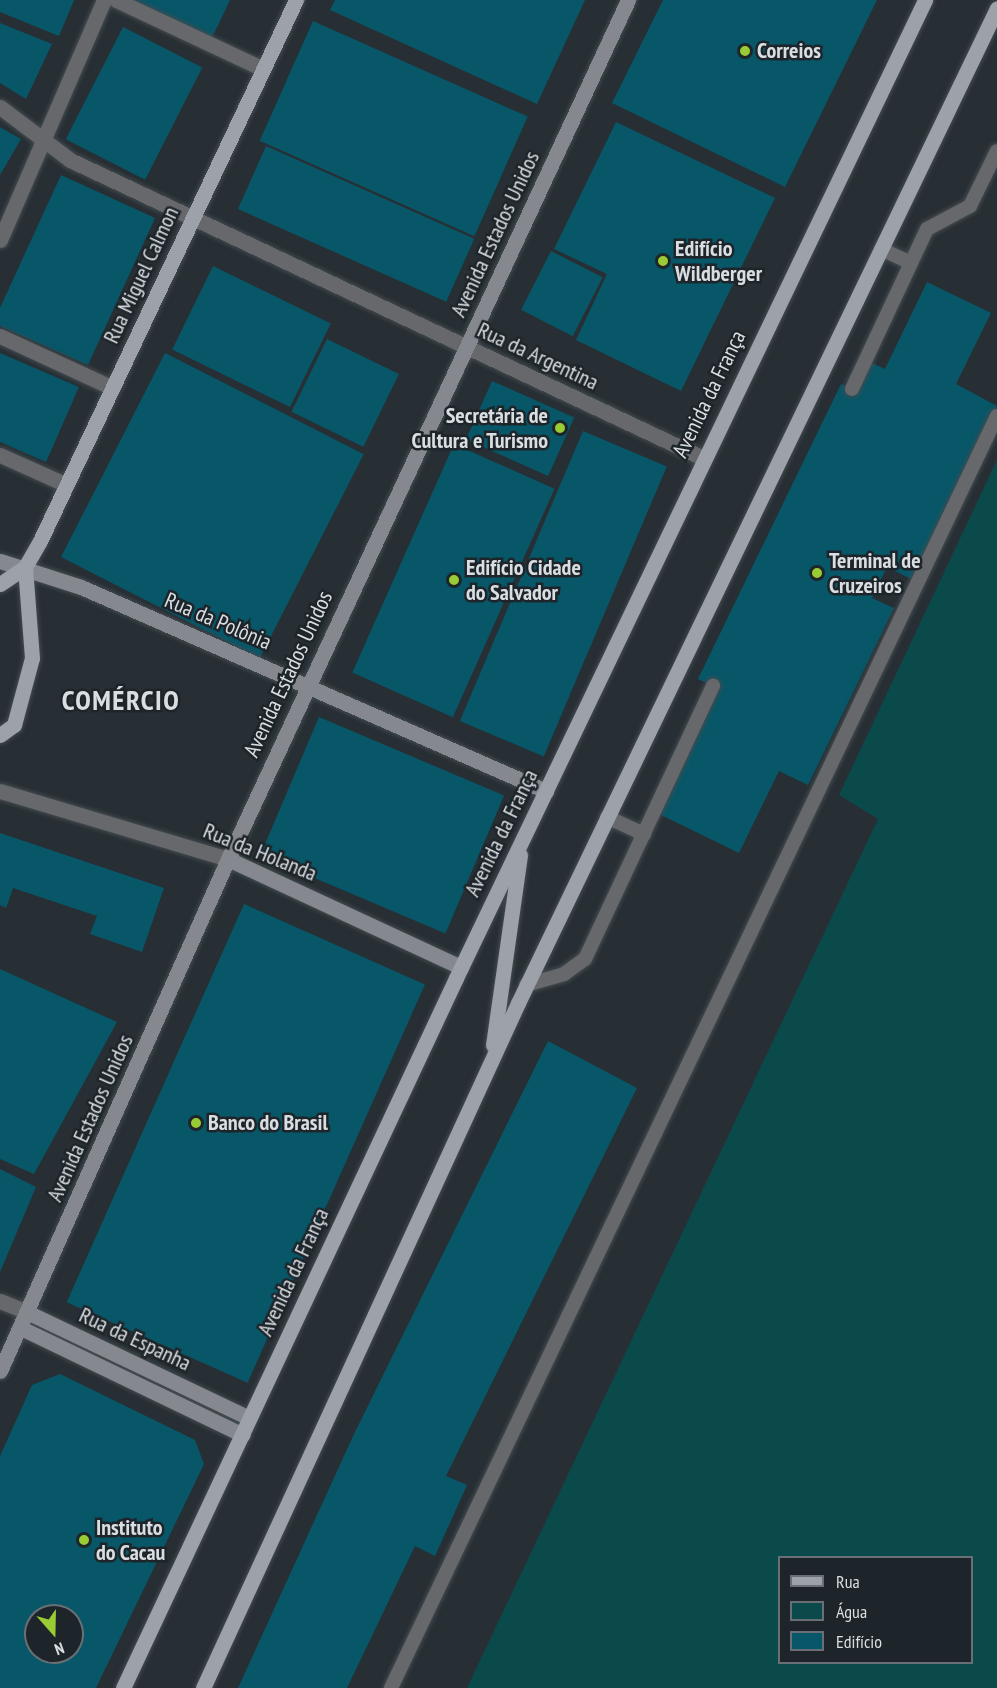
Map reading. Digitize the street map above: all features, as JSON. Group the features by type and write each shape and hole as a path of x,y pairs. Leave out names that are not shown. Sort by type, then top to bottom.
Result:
{"main road":[{"name":"Rua Miguel Calmon","path":"25,567 67,485 296,0"},
{"name":"Avenida Estados Unidos","path":"0,1371 29,1313 228,859 308,684 468,348 628,0"},
{"name":"Avenida da França","path":"123,1688 461,967 703,458 925,0"},
{"path":"203,1688 526,985 997,8"},
{"name":"Rua da Polônia","path":"0,561 25,567 308,684 546,791"},
{"path":"0,584 25,567 32,658 14,725 0,735"},
{"path":"490,1066 522,840"},
{"name":"Rua da Holanda","path":"228,859 461,967"},
{"name":"Rua da Espanha","path":"29,1313 249,1418"},
{"name":"Rua da Espanha","path":"21,1328 243,1435"}],"street":[{"path":"0,240 45,142 104,0"},
{"path":"116,0 263,69"},
{"name":"Rua da Argentina","path":"0,107 70,160 191,219 703,458"},
{"path":"0,336 113,388"},
{"path":"0,455 67,485"},
{"name":"Rua da Holanda","path":"0,791 228,859"},
{"name":"Rua da Espanha","path":"0,1302 29,1313"}],"lane":[{"path":"852,389 927,229 970,206 997,151"},
{"path":"881,249 911,263"},
{"path":"391,1688 997,416"},
{"path":"526,985 576,969 585,959 713,686"},
{"path":"607,817 644,834"}],"water":[{"path":"997,460 997,1688 467,1688 878,819 839,795"}],"building":[{"path":"0,0 74,0 59,36 0,12"},
{"path":"128,0 230,0 210,42"},
{"path":"335,0 585,0 537,104 330,10"},
{"name":"Correios","path":"663,0 877,0 785,187 612,103"},
{"path":"313,21 528,117 474,236 260,141"},
{"path":"0,23 52,44 26,99 0,83"},
{"path":"123,27 202,67 145,180 66,139"},
{"name":"Edifício Wildberger","path":"616,122 775,198 681,391 576,340 607,274 554,249"},
{"path":"0,127 21,139 0,175"},
{"path":"266,146 474,239 446,302 238,209"},
{"path":"61,175 155,218 88,365 0,326 0,308"},
{"path":"551,251 603,277 573,336 521,310"},
{"path":"213,266 331,323 290,407 172,350"},
{"name":"Terminal de Cruzeiros","path":"927,282 991,313 956,384 997,406 913,580 887,567 872,598 894,608 808,785 779,771 739,853 657,813 717,688 698,679 841,384 852,389 870,362 885,369"},
{"path":"327,339 399,374 363,447 291,412"},
{"path":"0,353 79,387 46,462 0,442"},
{"path":"165,353 364,454 260,658 61,557"},
{"path":"492,381 574,418 548,476 466,439"},
{"path":"583,431 667,467 544,757 460,721"},
{"name":"Edifício Cidade do Salvador","path":"454,444 554,489 453,717 352,672"},
{"path":"319,717 504,796 445,934 260,855"},
{"path":"0,833 164,888 142,952 90,934 97,916 13,888 6,908 0,905"},
{"path":"244,904 425,985 248,1383 67,1302"},
{"path":"0,969 117,1022 34,1174 0,1159"},
{"path":"548,1041 637,1088 446,1476 467,1485 435,1556 415,1546 347,1688 238,1688 354,1434"},
{"path":"0,1169 36,1187 0,1272"},
{"name":"Instituto do Cacau","path":"60,1374 195,1440 204,1464 96,1688 0,1688 0,1456 32,1385"}],"place":[{"name":"Correios","path":"745,51"},
{"name":"Edifício Wildberger","path":"663,261"},
{"name":"Secretária de Cultura e Turismo","path":"560,428"},
{"name":"Terminal de Cruzeiros","path":"817,573"},
{"name":"Edifício Cidade do Salvador","path":"454,580"},
{"name":"Banco do Brasil","path":"196,1123"},
{"name":"Instituto do Cacau","path":"84,1540"}],"district":[{"name":"COMÉRCIO","path":"121,700"}]}
